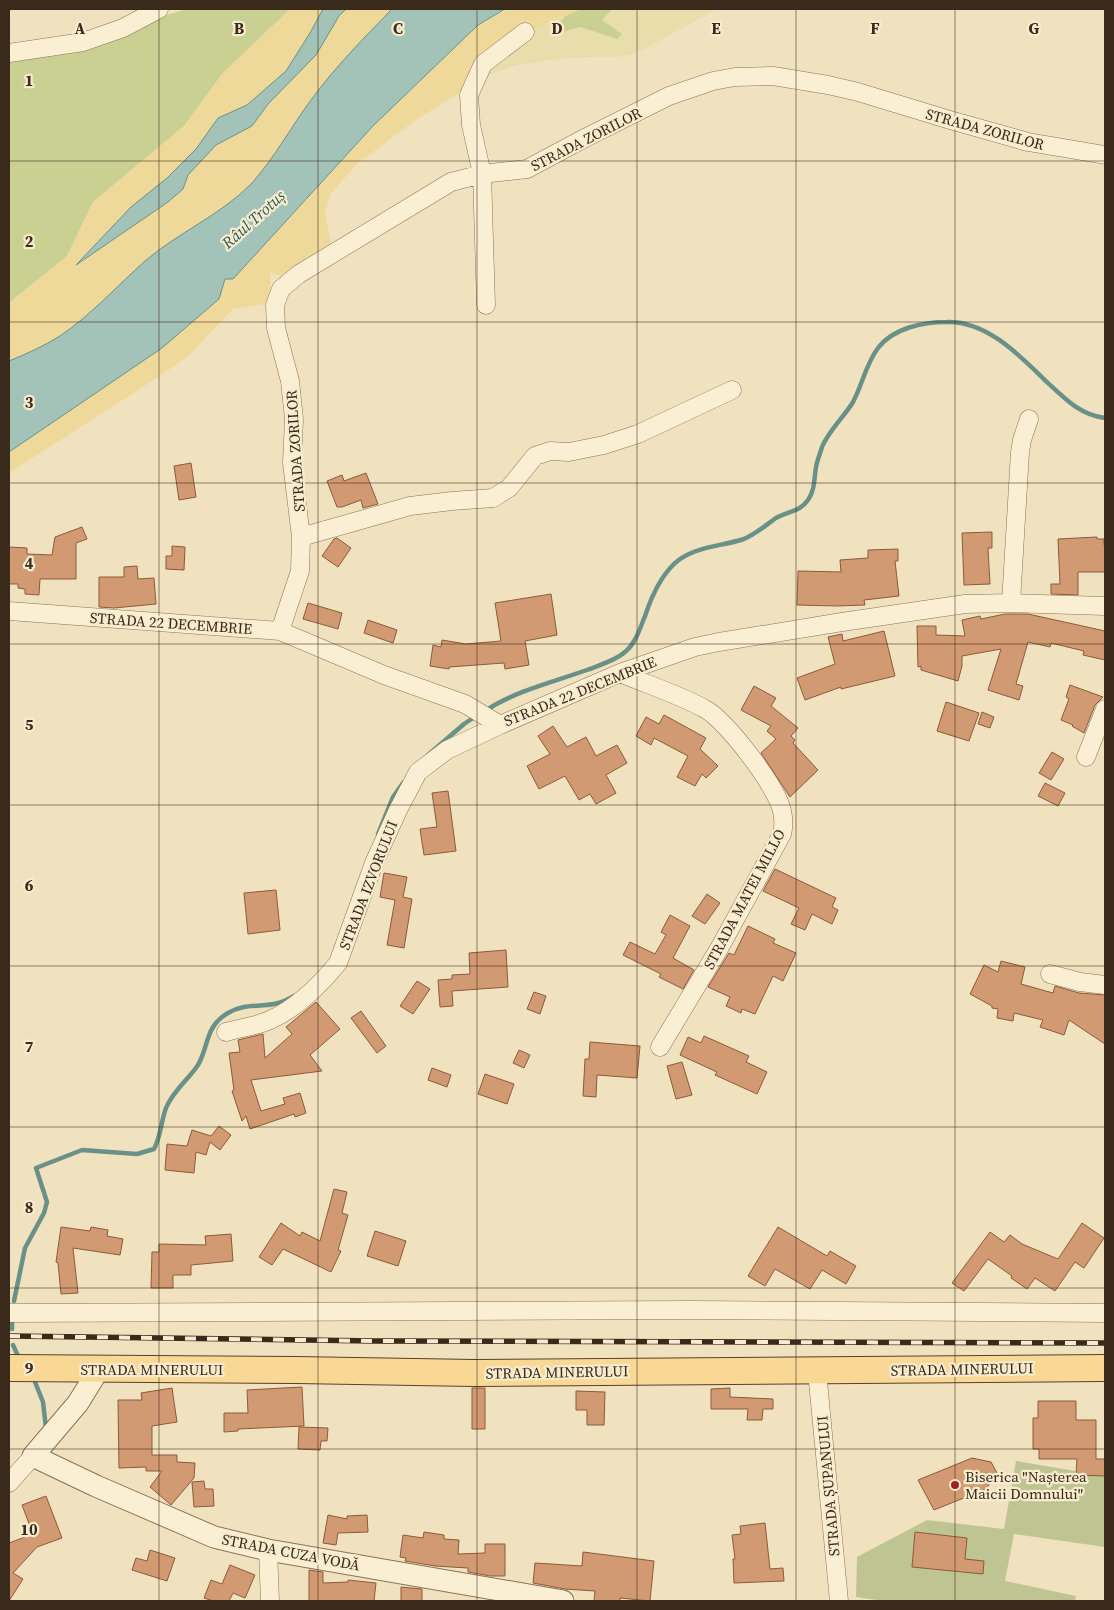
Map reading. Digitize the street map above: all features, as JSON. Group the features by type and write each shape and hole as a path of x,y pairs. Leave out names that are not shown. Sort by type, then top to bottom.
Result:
{"main road":[{"name":"STRADA MINERULUI","path":"9,1368 474,1373 1105,1368"}],"street":[{"path":"9,53 83,42 124,28 159,9"},
{"path":"486,305 482,174 471,125 469,95 484,64 525,32"},
{"name":"STRADA ZORILOR","path":"280,631 300,571 301,537 292,463 294,419 290,381 276,328 275,305 281,289 299,274 451,182 482,174 527,170 585,138 669,96 713,82 756,75 828,85 1028,142 1105,155"},
{"path":"301,537 410,506 492,498 509,488 535,456 550,451 569,452 604,445 638,434 732,390"},
{"path":"1011,603 1020,452 1029,420"},
{"name":"STRADA 22 DECEMBRIE","path":"9,611 280,631 384,675 465,704 487,717 695,647 749,636 936,608 987,603 1105,606"},
{"name":"STRADA MATEI MILLO","path":"620,673 705,708 719,718 745,750 777,796 784,823 782,834 720,947 660,1047"},
{"path":"1086,757 1105,709"},
{"name":"STRADA IZVORULUI","path":"226,1032 270,1020 295,1005 328,976 338,963 374,863 418,772 487,717"},
{"path":"1050,974 1080,982 1105,985"},
{"path":"9,1313 662,1310 1105,1312"},
{"path":"11,1477 33,1456 78,1403 98,1369"},
{"name":"STRADA ȘUPANULUI","path":"817,1371 839,1601"},
{"name":"STRADA CUZA VODĂ","path":"33,1456 96,1486 214,1537 268,1550 563,1601"},
{"path":"268,1550 270,1601"}],"shaded area":[{"path":"612,9 716,9 645,49 628,55 566,58 536,62 509,67 488,75 486,50 565,16 550,36 580,27 616,39 622,34 602,20"}],"green space":[{"path":"187,9 290,9 223,73 184,126 93,202 67,256 9,303 9,60"},
{"path":"581,9 612,9 602,20 622,34 617,39 580,27 549,36 565,16"},
{"path":"1016,1461 1105,1476 1105,1547 1014,1534 1005,1581 1076,1596 1075,1601 884,1601 856,1597 857,1557 927,1520 1004,1529"}],"sand":[{"path":"290,9 323,9 286,71 247,105 218,118 196,149 79,263 168,202 183,189 188,176 216,145 252,126 346,9 392,9 320,88 252,183 227,205 145,261 71,328 35,350 9,361 9,303 67,256 93,202 184,126 223,73"},
{"path":"509,9 581,9 486,50 488,75 416,120 356,165 330,195 325,214 331,244 288,278 270,273 271,303 233,309 186,358 9,473 9,452 162,348 219,299 225,278 233,279 373,127 478,25"}],"water":[{"path":"323,9 346,9 339,16 316,55 269,103 252,126 216,145 188,175 183,189 168,202 76,265 131,207 167,178 196,149 218,118 247,105 286,71"},
{"name":"Râul Trotuș","path":"392,9 505,9 478,25 373,126 233,279 225,279 219,299 162,348 9,452 9,361 48,343 71,328 145,261 227,205 252,183 320,88"}],"building":[{"path":"191,463 196,497 179,500 174,466"},
{"path":"366,473 378,504 363,508 361,500 337,507 327,481 342,475 344,481"},
{"path":"82,527 87,539 76,543 76,579 40,579 39,595 25,594 25,589 18,588 18,584 9,584 9,547 27,548 27,554 52,555 55,537"},
{"path":"992,532 992,548 988,548 990,584 964,585 962,533"},
{"path":"1097,537 1097,539 1104,539 1105,572 1078,572 1078,595 1051,594 1051,584 1060,584 1058,539"},
{"path":"337,538 351,548 338,567 322,556 334,539"},
{"path":"172,546 185,547 184,570 166,569 166,556 172,556"},
{"path":"898,549 898,561 895,561 899,596 864,600 865,605 797,605 798,571 841,572 840,560 868,558 868,550"},
{"path":"137,566 138,579 154,578 156,604 114,608 99,607 99,577 124,577 124,567"},
{"path":"551,594 557,635 525,641 529,665 505,669 504,663 449,667 449,669 430,666 433,645 441,647 442,640 466,644 501,641 495,603"},
{"path":"308,603 342,613 338,629 303,619"},
{"path":"1005,614 1028,614 1105,631 1105,660 1083,655 1084,651 1051,643 1050,647 1028,642 1016,684 1023,686 1019,700 988,690 1001,649 962,656 962,666 958,681 921,670 921,666 918,667 917,626 936,626 936,635 965,636 962,620 980,616 981,619"},
{"path":"368,620 397,630 393,643 364,633"},
{"path":"884,631 895,676 841,689 841,687 805,700 797,678 835,664 828,637 842,634 843,641"},
{"path":"1070,685 1103,697 1095,705 1084,733 1073,725 1061,720 1069,699 1066,697"},
{"path":"754,686 776,698 771,706 798,728 791,736 795,740 793,743 818,770 790,797 761,753 776,739 767,731 771,726 741,710"},
{"path":"946,702 979,713 969,741 937,731"},
{"path":"982,712 994,717 990,728 978,724"},
{"path":"664,715 706,738 700,749 718,766 706,778 702,774 695,786 677,777 688,756 654,738 651,745 636,736 646,717 659,724"},
{"path":"553,726 567,747 586,737 596,756 617,745 627,763 606,775 616,793 596,804 590,794 579,800 565,776 539,789 527,766 550,754 538,736"},
{"path":"1052,752 1064,759 1051,780 1039,773"},
{"path":"1045,783 1065,793 1058,806 1038,796"},
{"path":"448,791 456,851 424,855 420,829 437,827 432,793"},
{"path":"775,869 836,898 832,907 838,910 832,924 812,914 805,930 791,924 799,908 763,891"},
{"path":"384,873 407,877 403,897 412,899 404,948 387,945 395,900 380,897"},
{"path":"276,890 280,930 248,934 244,893"},
{"path":"707,894 720,903 705,924 692,916"},
{"path":"670,915 690,926 673,958 694,970 683,989 659,977 661,974 623,955 630,942 655,954 666,935 661,932"},
{"path":"748,926 775,939 773,943 796,953 783,981 773,976 755,1014 742,1009 741,1013 726,1006 730,997 708,987 729,953 734,955"},
{"path":"506,950 508,987 452,991 453,1006 440,1007 438,980 452,979 452,975 470,974 469,953"},
{"path":"1001,961 1025,967 1021,984 1053,993 1055,986 1079,993 1105,995 1105,1044 1069,1020 1064,1035 1040,1027 1043,1020 1014,1013 1013,1021 997,1018 998,1009 992,1008 992,1006 970,994 984,965 998,972"},
{"path":"417,981 430,989 413,1014 400,1006"},
{"path":"534,992 546,996 540,1014 527,1009"},
{"path":"316,1002 340,1029 310,1055 322,1071 251,1080 261,1111 285,1104 283,1098 300,1093 306,1113 295,1117 294,1114 250,1129 246,1116 242,1121 232,1091 234,1090 229,1053 240,1052 238,1040 263,1034 265,1058 292,1034 286,1027"},
{"path":"361,1011 386,1046 377,1053 351,1018"},
{"path":"704,1036 749,1056 746,1062 767,1072 757,1094 715,1075 717,1072 680,1055 688,1037 701,1043"},
{"path":"590,1042 640,1046 637,1078 597,1075 596,1097 583,1096 585,1059 589,1059"},
{"path":"519,1050 530,1055 524,1068 513,1063"},
{"path":"682,1062 692,1095 676,1099 667,1066"},
{"path":"432,1068 451,1075 447,1087 428,1080"},
{"path":"485,1074 514,1084 507,1104 478,1094"},
{"path":"219,1126 231,1135 220,1150 210,1142 206,1155 196,1152 194,1173 165,1170 167,1144 187,1146 192,1130 211,1136"},
{"path":"334,1189 347,1192 342,1213 348,1215 338,1250 341,1251 331,1272 283,1249 272,1265 259,1257 281,1223 300,1236 302,1232 320,1241"},
{"path":"1082,1223 1104,1238 1084,1268 1075,1262 1055,1291 1035,1278 1027,1289 988,1259 964,1291 952,1283 990,1232 1004,1242 1010,1235 1022,1244 1058,1259"},
{"path":"61,1227 90,1231 91,1227 108,1230 107,1236 123,1239 120,1255 73,1248 78,1293 61,1294 58,1263 56,1262"},
{"path":"778,1227 827,1256 830,1251 856,1266 846,1284 822,1270 810,1289 775,1269 765,1286 748,1276"},
{"path":"375,1231 406,1241 398,1266 367,1256"},
{"path":"231,1234 233,1261 191,1265 191,1275 173,1275 173,1288 151,1288 152,1252 159,1252 159,1244 206,1245 205,1236"},
{"path":"302,1387 304,1426 238,1429 238,1431 224,1432 224,1413 248,1413 247,1390"},
{"path":"172,1388 177,1422 152,1426 152,1455 177,1455 177,1462 195,1463 194,1478 171,1505 150,1487 162,1471 146,1471 146,1467 119,1468 118,1400 142,1400 141,1393"},
{"path":"472,1388 485,1388 485,1429 472,1429"},
{"path":"730,1388 730,1397 773,1399 773,1409 763,1409 762,1420 747,1420 748,1409 711,1409 711,1389"},
{"path":"576,1391 605,1392 604,1425 587,1425 587,1410 576,1410"},
{"path":"1038,1401 1076,1401 1076,1420 1096,1420 1096,1459 1105,1459 1105,1476 1076,1475 1077,1459 1039,1459 1039,1449 1033,1449 1033,1418 1038,1418"},
{"path":"299,1427 328,1428 327,1441 321,1441 320,1450 298,1449"},
{"name":"Biserica \"Nașterea Maicii Domnului\"","path":"972,1458 991,1462 997,1473 986,1489 934,1510 918,1480"},
{"path":"204,1481 205,1489 213,1489 214,1506 194,1507 192,1482"},
{"path":"46,1496 62,1538 37,1547 13,1573 23,1579 9,1601 9,1543 33,1534 22,1505"},
{"path":"328,1515 347,1519 347,1516 367,1515 368,1532 338,1533 336,1545 323,1543"},
{"path":"765,1523 770,1569 783,1568 784,1581 734,1583 733,1559 735,1559 732,1535 741,1534 740,1526"},
{"path":"424,1532 444,1535 444,1539 459,1540 458,1554 485,1553 485,1544 505,1544 505,1576 490,1576 468,1572 468,1568 435,1566 405,1561 406,1558 400,1557 403,1535 423,1538"},
{"path":"915,1532 967,1538 965,1559 984,1561 983,1574 912,1567"},
{"path":"150,1550 175,1558 167,1581 132,1570 136,1558 147,1561"},
{"path":"583,1552 654,1561 650,1601 620,1598 620,1601 594,1601 595,1591 565,1589 533,1583 535,1563 582,1566"},
{"path":"230,1565 255,1575 245,1598 233,1593 229,1601 213,1601 204,1598 211,1580 222,1584"},
{"path":"309,1570 323,1572 323,1583 348,1582 348,1580 376,1583 374,1601 309,1601"},
{"path":"401,1587 422,1589 422,1601 401,1601"}],"waterway":[{"path":"485,711 521,692 587,670 621,655 635,640 658,584 668,570 680,559 695,551 744,539 776,518 805,504 812,492 816,465 825,441 853,402 870,361 878,348 884,341 900,331 938,322 962,323 976,327 1003,342 1074,406 1089,414 1105,418"},
{"path":"428,755 476,716"},
{"path":"378,834 393,797 403,783"},
{"path":"14,1301 25,1248 44,1213 47,1202 36,1168 82,1150 137,1154 154,1149 166,1108 198,1065 215,1024 236,1009 276,1004 294,996"},
{"path":"12,1317 12,1329"},
{"path":"13,1345 18,1356"},
{"path":"35,1382 43,1402 46,1428"}],"railway":[{"path":"9,1336 375,1341 1105,1343"}],"place":[{"name":"Biserica \"Nașterea Maicii Domnului\"","path":"955,1485"}]}
